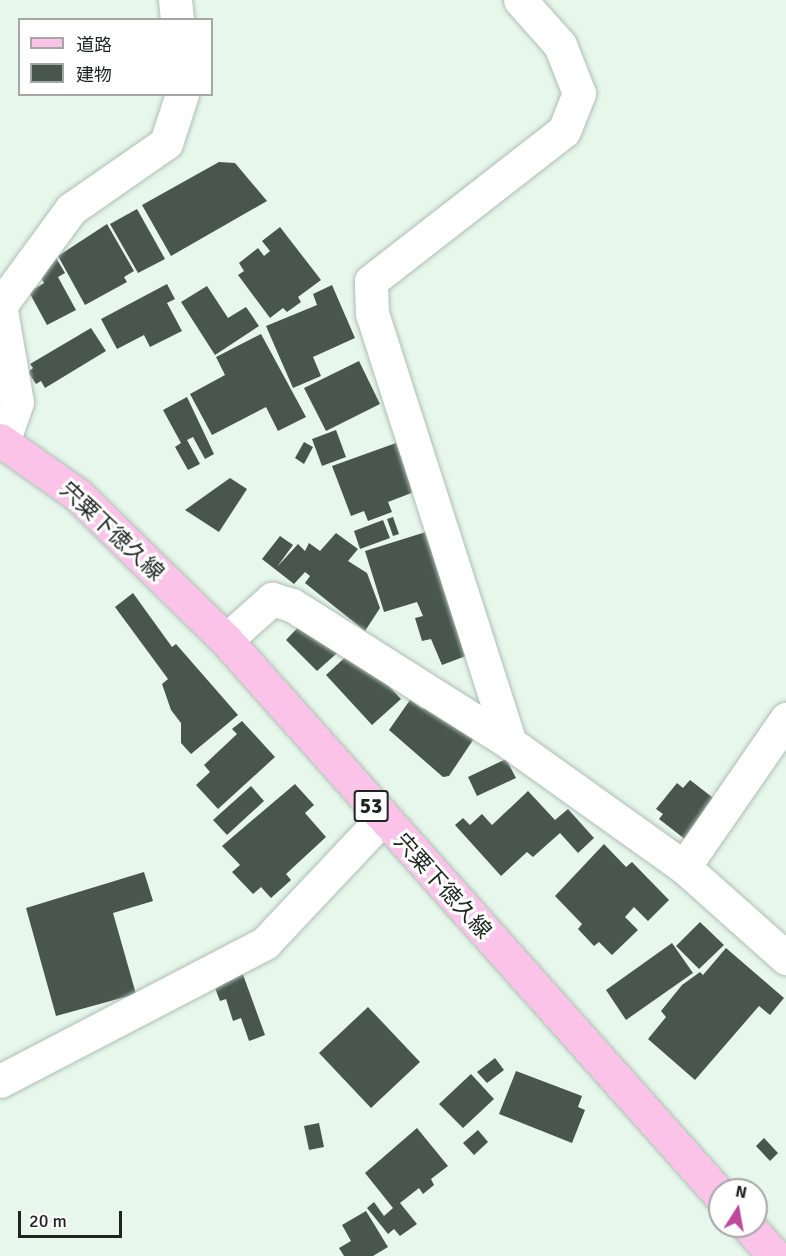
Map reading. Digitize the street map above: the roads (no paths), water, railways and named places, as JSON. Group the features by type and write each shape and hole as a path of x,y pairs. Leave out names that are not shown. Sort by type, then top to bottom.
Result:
{"main road":[{"name":"宍粟下徳久線","path":"2,441 78,495 226,639 382,819 708,1182"},
{"path":"759,1238 775,1256"}],"street":[{"path":"175,0 177,18"},
{"path":"510,744 372,314 371,281 564,131 579,93 560,45 520,0"},
{"path":"2,441 17,402 0,306 71,209 166,143 181,96"},
{"path":"226,639 272,599 292,605 510,744 684,867 786,958"},
{"path":"684,867 786,719"},
{"path":"0,1081 264,943 382,819"}]}
